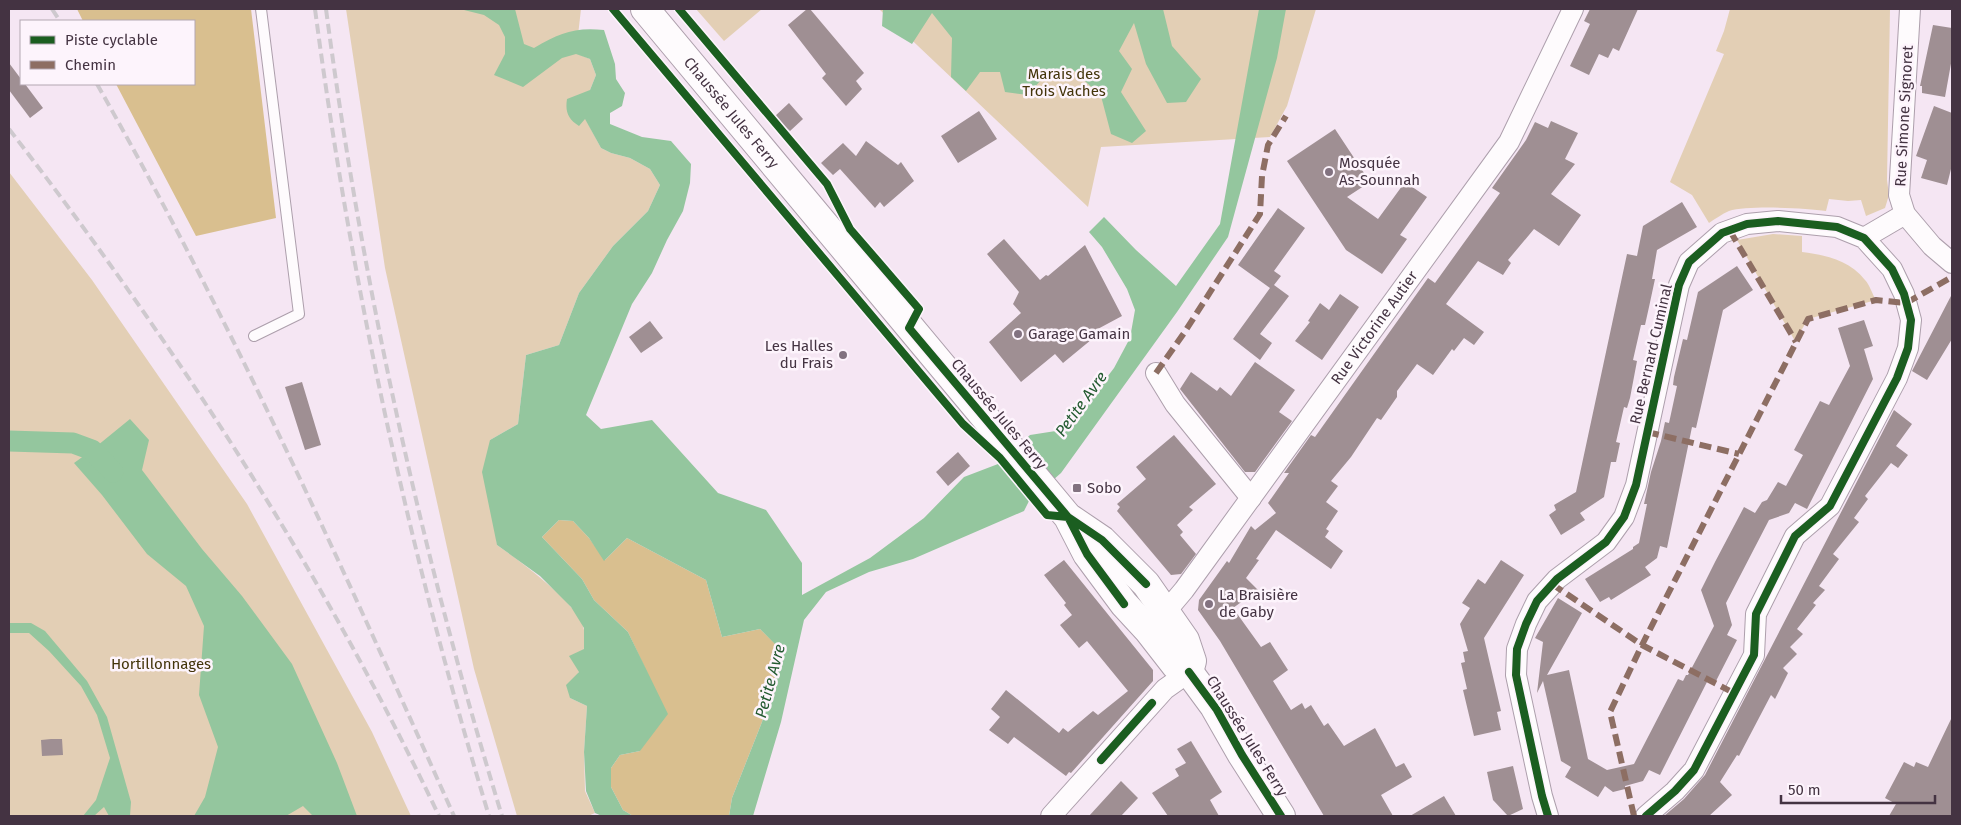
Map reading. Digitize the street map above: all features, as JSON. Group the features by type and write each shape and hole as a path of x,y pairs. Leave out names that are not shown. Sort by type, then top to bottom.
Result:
{"main road":[{"name":"Chaussée Jules Ferry","path":"645,9 1068,517 1102,540 1146,584 1176,666 1189,672 1217,710 1242,755 1281,816"}],"street":[{"name":"Rue Victorine Autier","path":"1158,621 1251,498 1509,142 1573,9"},
{"name":"Rue Simone Signoret","path":"1910,9 1899,195 1905,214 1932,246 1952,263"},
{"path":"1864,238 1905,214"},
{"name":"Rue Bernard Cuminal","path":"1548,816 1516,675 1517,649 1537,601 1557,579 1606,542 1624,517 1636,485 1679,286 1690,262 1722,233 1747,224 1778,221 1836,227 1864,238 1892,269 1904,294 1911,320 1908,348 1899,370 1830,506 1795,536 1756,614 1754,655 1694,770 1675,791 1646,816"},
{"path":"1156,373 1174,404 1251,498"},
{"path":"1051,816 1165,689 1189,672"}],"lane":[{"path":"254,336 299,314 261,9"}],"green space":[{"path":"346,9 581,9 576,53 590,59 596,75 590,90 585,118 601,148 630,158 650,169 660,185 648,211 613,246 579,293 559,345 526,355 518,424 490,440 497,545 561,596 581,620 584,630 583,657 570,698 587,706 584,752 585,791 595,813 588,816 517,816 474,669 385,268"},
{"path":"696,9 762,9 724,41"},
{"name":"Marais des Trois Vaches","path":"879,9 1316,9 1287,106 1270,137 1101,147 1088,207"},
{"path":"1730,9 1890,9 1887,180 1889,195 1885,208 1866,216 1861,200 1829,199 1826,211 1777,208 1738,209 1726,212 1709,223 1692,195 1670,182 1724,54 1716,51"},
{"name":"Hortillonnages","path":"9,172 92,280 247,504 372,732 411,816 9,816"},
{"path":"1773,234 1802,236 1802,252 1828,257 1852,268 1867,282 1876,300 1808,319 1795,341 1737,240"}],"shaded area":[{"path":"77,9 251,9 276,218 196,236 117,85 195,85 195,20 82,20"},
{"path":"460,9 515,9 524,44 534,48 568,32 584,29 604,30 615,64 616,79 625,93 622,106 610,113 610,124 642,137 671,141 691,164 690,183 683,211 652,273 632,304 586,415 601,429 652,420 718,493 766,510 802,563 802,595 870,558 924,518 964,477 998,464 1030,435 1062,430 1095,393 1114,368 1130,338 1135,310 1127,289 1102,247 1089,232 1104,217 1136,250 1176,286 1220,224 1259,9 1286,9 1277,58 1228,237 1177,312 1061,473 1029,501 1024,511 913,559 869,572 826,592 804,620 781,722 753,816 729,816 732,798 762,722 783,652 760,629 722,637 706,580 627,538 604,561 589,538 573,521 559,520 542,537 582,579 594,600 628,632 668,714 640,751 620,755 611,768 611,787 623,810 633,816 602,816 595,813 586,791 584,752 587,706 570,698 566,685 579,672 569,656 584,649 584,628 571,607 540,576 497,545 482,472 490,440 518,424 526,355 559,345 579,293 613,246 648,211 660,185 650,169 630,158 601,148 585,119 579,126 568,115 566,108 567,99 590,90 596,75 590,59 576,54 562,58 523,87 494,75 505,54 505,37 499,25 484,15"},
{"path":"883,9 1163,9 1172,46 1201,79 1186,102 1167,103 1146,64 1134,23 1119,51 1132,69 1121,92 1146,131 1132,143 1111,134 1101,96 1071,68 1046,74 1028,95 1005,92 1000,72 980,72 966,91 951,77 952,38 932,13 912,44 882,26"},
{"path":"130,419 149,440 142,470 202,549 242,596 292,664 337,763 357,816 313,816 303,806 286,816 194,816 205,797 218,747 199,695 204,626 186,586 147,554 102,495 74,463"},
{"path":"559,520 573,521 589,538 605,560 627,538 706,580 722,637 760,629 784,652 762,722 732,798 729,816 633,816 623,810 611,787 611,768 620,755 640,751 645,668 628,632 594,600 582,579 542,537"},
{"path":"9,623 31,623 45,631 87,681 107,717 131,802 130,816 109,816 104,807 94,816 83,816 96,800 110,758 97,715 81,686 49,651 29,633 9,633"}],"building":[{"path":"807,9 810,9 864,73 856,81 862,89 846,106 822,78 826,74 788,25"},
{"path":"1590,9 1638,9 1619,51 1613,48 1608,58 1599,54 1589,75 1570,66 1590,24 1584,21"},
{"path":"1933,25 1952,28 1952,58 1945,97 1922,93 1922,86 1920,86"},
{"path":"9,63 20,78 20,85 26,85 43,108 30,118 9,90"},
{"path":"789,103 803,119 790,131 774,117"},
{"path":"1934,106 1952,113 1952,165 1947,185 1921,178 1927,160 1916,156"},
{"path":"979,111 997,139 958,163 941,136"},
{"path":"1551,121 1578,133 1565,159 1575,164 1551,194 1581,215 1559,246 1534,229 1508,260 1511,263 1503,275 1478,261 1446,304 1484,332 1474,345 1464,338 1454,351 1452,349 1433,375 1417,364 1397,391 1397,397 1381,420 1377,418 1351,457 1331,481 1338,486 1326,502 1338,511 1326,529 1329,531 1325,537 1343,551 1331,569 1276,530 1256,559 1259,560 1246,578 1258,590 1233,608 1261,647 1270,642 1288,670 1273,681 1291,710 1302,703 1305,709 1311,705 1324,726 1328,723 1344,746 1375,728 1396,767 1404,763 1412,777 1381,795 1393,816 1324,816 1220,641 1198,610 1199,600 1227,561 1229,563 1251,526 1255,530 1276,513 1268,503 1289,473 1284,473 1311,435 1315,437 1428,278 1435,283 1500,193 1492,188 1526,140 1535,122 1548,128"},
{"path":"1335,129 1370,182 1347,197 1378,219 1405,182 1427,197 1400,235 1407,239 1382,274 1346,250 1287,161"},
{"path":"866,141 898,165 901,162 914,181 884,207 880,202 875,208 840,169 833,175 821,163 843,143 856,156"},
{"path":"1682,202 1697,227 1657,250 1652,279 1655,279 1649,307 1645,325 1641,325 1633,360 1637,361 1630,398 1627,408 1624,407 1616,442 1620,443 1616,462 1611,462 1604,497 1580,513 1585,520 1561,535 1549,515 1556,510 1554,505 1576,492 1627,254 1637,256 1643,226"},
{"path":"1278,208 1305,228 1274,271 1281,276 1274,285 1289,296 1260,334 1272,343 1260,360 1233,339 1270,288 1238,265"},
{"path":"1004,239 1040,280 1046,275 1048,276 1085,245 1122,316 1094,331 1097,335 1063,363 1055,354 1021,382 989,342 1021,313 1013,304 1019,292 987,254"},
{"path":"1737,266 1753,290 1723,310 1696,428 1692,427 1667,548 1660,546 1657,558 1645,567 1651,575 1611,600 1609,597 1600,602 1585,579 1633,549 1639,543 1647,504 1644,504 1651,472 1665,422 1669,423 1677,386 1673,385 1674,377 1683,339 1687,340 1698,292"},
{"path":"1340,294 1359,307 1322,360 1295,341 1310,322 1308,321 1320,303 1329,310"},
{"path":"1952,294 1952,339 1927,380 1912,371"},
{"path":"1864,320 1873,346 1864,349 1873,379 1807,509 1795,503 1789,513 1769,520 1726,603 1732,625 1727,635 1737,640 1716,681 1709,678 1660,775 1649,770 1643,781 1625,786 1625,789 1613,792 1605,786 1598,797 1565,777 1571,767 1561,761 1543,681 1537,693 1543,642 1535,638 1558,598 1582,613 1547,675 1569,670 1588,759 1607,770 1634,764 1678,679 1683,681 1686,675 1688,675 1714,626 1701,590 1715,562 1744,507 1755,513 1762,502 1767,500 1778,482 1786,486 1803,455 1794,450 1820,401 1829,405 1850,366 1838,328"},
{"path":"650,321 663,338 641,353 629,337"},
{"path":"1255,362 1295,390 1279,412 1292,421 1255,472 1245,472 1180,389 1191,372 1217,391 1220,387 1231,396"},
{"path":"302,382 321,445 305,450 285,387"},
{"path":"1894,410 1912,424 1896,446 1908,455 1898,468 1891,463 1865,496 1868,499 1854,518 1859,522 1833,554 1839,559 1819,586 1825,590 1813,603 1816,605 1797,629 1803,634 1790,647 1797,654 1783,668 1788,673 1775,699 1771,695 1739,756 1737,755 1720,782 1732,795 1709,816 1664,816 1684,799 1705,775"},
{"path":"1174,435 1216,484 1189,507 1193,510 1177,525 1183,532 1180,535 1196,554 1181,574 1171,575 1117,511 1120,507 1117,504 1146,479 1136,467"},
{"path":"958,452 970,466 948,486 936,472"},
{"path":"1064,560 1153,670 1153,681 1071,773 1069,772 1066,776 1014,737 1008,744 989,730 1000,717 991,709 1006,690 1059,733 1063,728 1068,732 1093,711 1098,715 1128,691 1087,641 1079,648 1060,625 1072,615 1064,605 1066,603 1044,575"},
{"path":"1501,560 1524,575 1484,638 1501,711 1497,712 1501,730 1474,736 1463,690 1467,689 1461,663 1465,662 1463,652 1468,651 1460,624 1470,608 1462,603 1478,579 1485,584"},
{"path":"1952,717 1952,816 1889,816 1896,804 1885,798 1904,762 1914,767 1916,762 1928,767"},
{"path":"62,739 63,755 42,756 41,740"},
{"path":"1191,741 1222,792 1210,800 1219,816 1168,816 1152,793 1179,776 1175,769 1186,763 1177,749"},
{"path":"1513,766 1523,809 1508,816 1493,800 1487,772"},
{"path":"1121,781 1138,798 1121,816 1089,816"},
{"path":"1444,796 1456,816 1410,816"}],"waterway":[{"path":"9,441 73,443 92,450 113,472"}],"railway":[{"path":"52,9 59,20"},
{"path":"315,9 346,214 386,416 408,517 433,617 489,816"},
{"path":"326,9 357,214 397,416 445,617 502,816"},
{"path":"98,85 194,263 240,354 328,538 454,816"},
{"path":"9,129 129,292 187,376 242,461 346,636 394,725 439,816"}],"marked path":[{"path":"1156,373 1184,333 1260,214 1262,176 1268,145 1286,116"},
{"path":"1730,231 1796,342"},
{"path":"1634,816 1610,712 1642,645 1808,319 1876,300 1906,303 1952,277"},
{"path":"1647,432 1739,454"},
{"path":"1552,584 1642,645 1734,693"}],"cycle path":[{"path":"613,9 963,424 1000,458 1047,515 1068,517 1102,540 1146,584"},
{"path":"679,9 827,184 850,229 919,309 909,328 1068,517 1087,554 1124,604"},
{"path":"1548,816 1516,675 1517,649 1537,601 1557,579 1606,542 1624,517 1636,485 1679,285 1689,262 1722,233 1747,224 1778,221 1837,227 1864,238 1892,269 1904,294 1911,320 1908,348 1897,378 1830,506 1795,536 1756,614 1754,655 1694,770 1675,791 1646,816"},
{"path":"1189,672 1217,710 1242,755 1281,816"},
{"path":"1101,760 1152,703"}],"place":[{"name":"Mosquée As-Sounnah","path":"1329,172"},
{"name":"Garage Gamain","path":"1018,334"},
{"name":"Les Halles du Frais","path":"843,355"},
{"name":"Sobo","path":"1077,488"},
{"name":"La Braisière de Gaby","path":"1209,604"}],"water label":[{"name":"Petite Avre","path":"1081,404"},
{"name":"Petite Avre","path":"770,681"}]}
